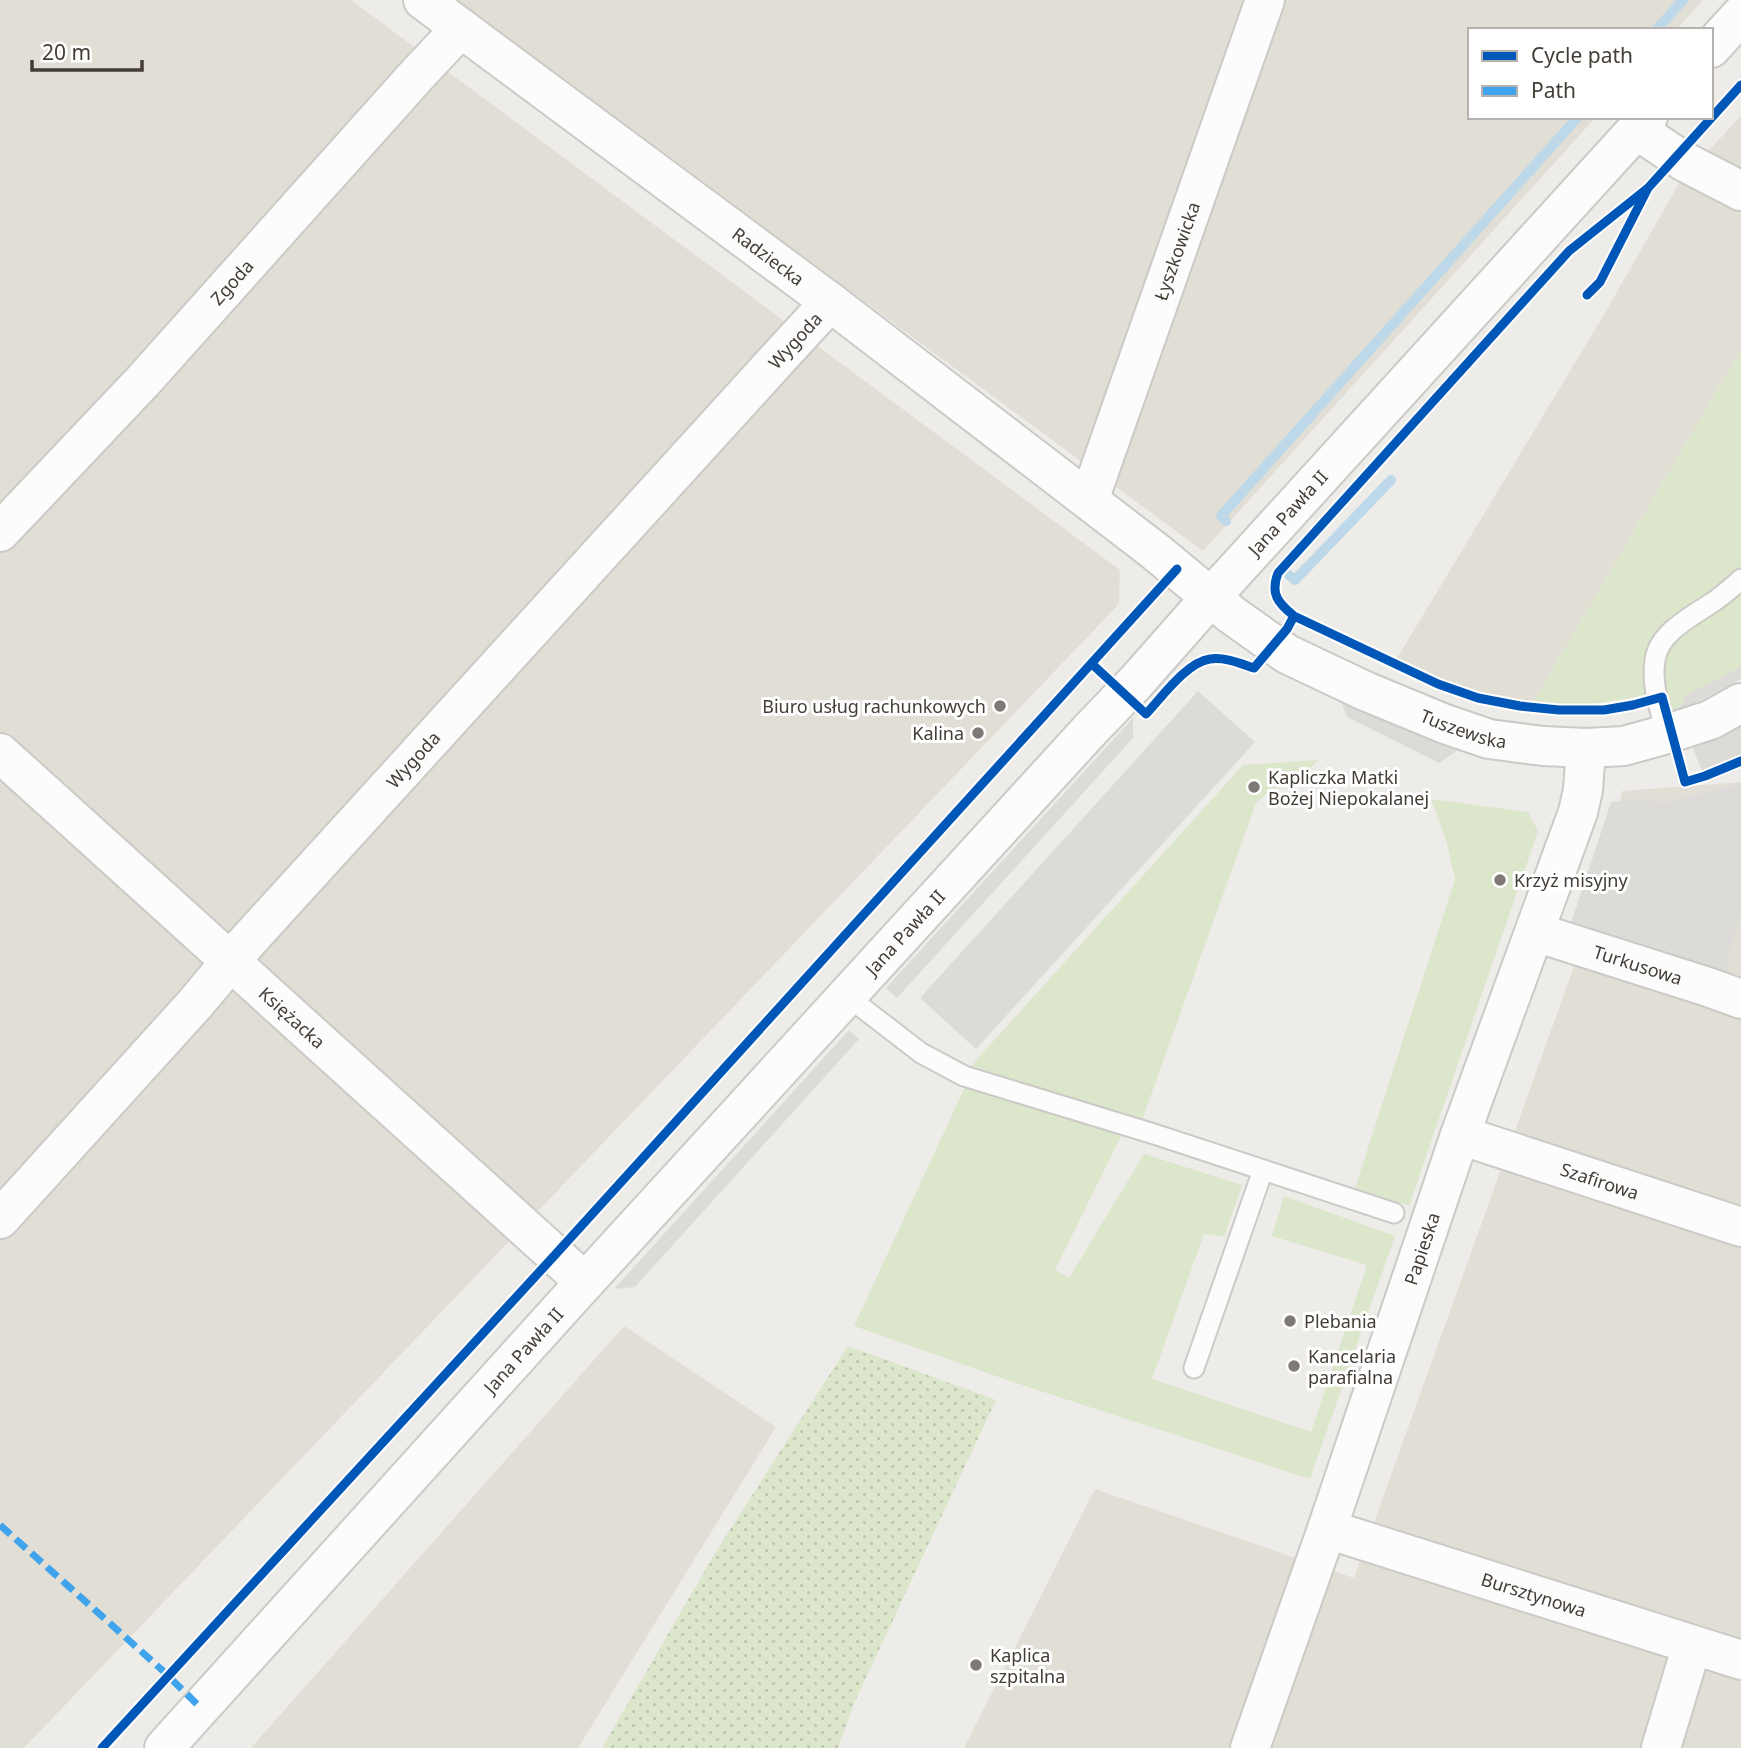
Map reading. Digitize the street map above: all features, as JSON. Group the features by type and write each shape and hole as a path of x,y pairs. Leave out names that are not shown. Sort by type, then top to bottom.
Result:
{"street":[{"name":"Radziecka","path":"423,0 830,302 1211,597"},
{"name":"Łyszkowicka","path":"1088,500 1265,0"},
{"path":"1713,46 1741,15"},
{"name":"Zgoda","path":"0,532 143,381 461,28"},
{"path":"1643,124 1683,160 1741,191"},
{"name":"Jana Pawła II","path":"164,1748 584,1282 1136,682 1643,124"},
{"name":"Wygoda","path":"0,1219 830,302"},
{"name":"Tuszewska","path":"1211,597 1287,653 1402,708 1489,740 1586,748 1624,746 1710,720 1741,703"},
{"name":"Papieska","path":"1250,1748 1460,1135 1578,812 1583,790 1586,748"},
{"name":"Księżacka","path":"0,753 584,1282"},
{"name":"Turkusowa","path":"1535,932 1741,999"},
{"name":"Szafirowa","path":"1460,1135 1741,1227"},
{"name":"Bursztynowa","path":"1327,1529 1741,1660"},
{"path":"1661,1748 1692,1645"}],"lane":[{"path":"1667,734 1657,698 1655,673 1655,658 1661,644 1672,631 1741,579"},
{"path":"847,996 921,1054 964,1076 1154,1134 1394,1213"},
{"path":"1194,1368 1263,1170"}],"shaded area":[{"path":"0,0 351,0 1120,570 1119,604 24,1748 0,1748"},
{"path":"455,0 1703,0 1678,28 1468,28 1468,119 1594,119 1203,551"},
{"path":"1741,116 1741,350 1531,706 1457,685 1396,660 1602,318 1681,180"},
{"path":"1741,667 1741,679 1674,712 1684,702 1685,695"},
{"path":"1198,691 1255,742 976,1049 920,998"},
{"path":"1340,699 1457,751 1439,763 1347,717"},
{"path":"1133,718 1133,738 897,998 886,988"},
{"path":"1741,725 1741,756 1702,771 1693,748"},
{"path":"1741,782 1741,1748 964,1748 1095,1489 1354,1578 1603,886 1622,791"},
{"path":"1741,784 1741,913 1730,948 1727,982 1568,932 1611,802 1639,799 1663,803"},
{"path":"849,1030 859,1039 635,1287 614,1289"},
{"path":"624,1326 776,1427 578,1748 251,1748"}],"green space":[{"path":"1741,350 1741,667 1685,695 1684,702 1674,712 1663,690 1632,698 1564,708 1531,706"},
{"path":"1318,760 1297,783 1273,789 1256,803 1142,1120 970,1067 1243,765"},
{"path":"1431,799 1528,812 1538,831 1409,1206 1355,1188 1455,879 1447,843"},
{"path":"965,1087 1121,1136 1055,1270 1069,1278 1144,1154 1242,1185 1224,1237 1204,1234 1152,1379 1311,1432 1367,1265 1272,1236 1284,1196 1395,1236 1310,1479 1010,1381 854,1326"},
{"path":"848,1346 996,1400 855,1701 838,1748 602,1748 715,1553"}],"waterway":[{"path":"1658,28 1683,0"},
{"path":"1226,521 1221,516 1576,119"},
{"path":"1289,575 1295,580 1391,480"}],"marked path":[{"path":"0,1525 200,1707"}],"cycle path":[{"path":"1713,116 1741,85"},
{"path":"1587,295 1600,282 1648,188 1710,119"},
{"path":"1648,188 1569,251 1278,573 1275,592 1280,602 1294,616 1438,684 1478,698 1559,710 1604,710 1662,697 1685,782 1741,761"},
{"path":"102,1748 554,1256 1177,569"},
{"path":"1092,664 1146,714 1175,681 1201,662 1221,659 1254,668 1287,629 1294,616"}],"place":[{"name":"Biuro usług rachunkowych","path":"1000,706"},
{"name":"Kalina","path":"978,733"},
{"name":"Kapliczka Matki Bożej Niepokalanej","path":"1254,787"},
{"name":"Krzyż misyjny","path":"1500,880"},
{"name":"Plebania","path":"1290,1321"},
{"name":"Kancelaria parafialna","path":"1294,1366"},
{"name":"Kaplica szpitalna","path":"976,1665"}]}
